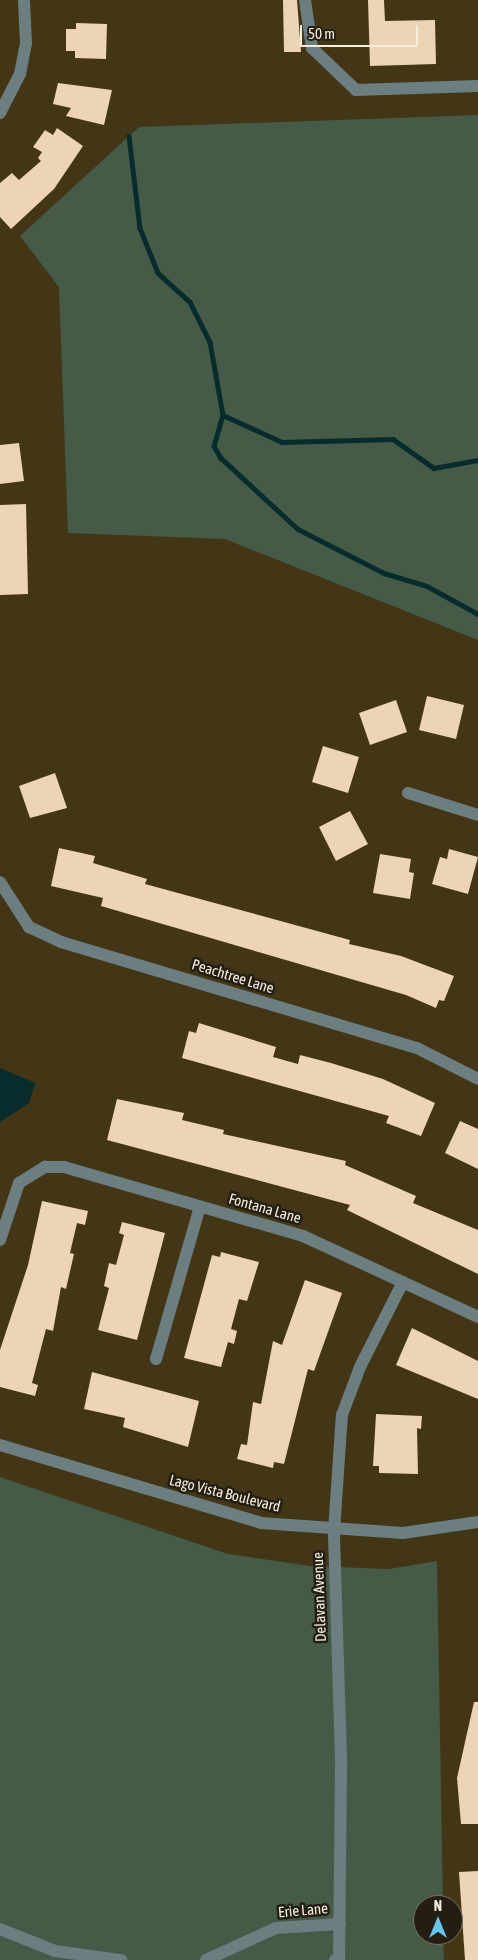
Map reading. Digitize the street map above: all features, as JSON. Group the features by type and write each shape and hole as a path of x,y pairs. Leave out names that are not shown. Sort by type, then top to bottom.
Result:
{"street":[{"path":"0,113 22,67 26,44 24,0"},
{"path":"305,0 312,48 356,90 478,86"},
{"path":"408,794 478,815"},
{"name":"Peachtree Lane","path":"0,882 29,927 61,942 417,1048 476,1074"},
{"name":"Fontana Lane","path":"0,1240 19,1183 32,1173 64,1167 303,1236 478,1317"},
{"path":"156,1359 200,1207"},
{"name":"Delavan Avenue","path":"340,1924 341,1758 334,1531 342,1415 360,1367 403,1282"},
{"name":"Lago Vista Boulevard","path":"0,1445 261,1522 334,1531 403,1533 478,1522"},
{"name":"Erie Lane","path":"206,1960 276,1928 340,1924 339,1960 335,1960"},
{"path":"0,1929 55,1951 121,1960"}],"green space":[{"path":"478,115 478,640 225,539 68,533 59,287 20,236 139,127"},
{"path":"0,1477 228,1554 310,1566 389,1569 437,1561 443,1895 413,1895 413,1945 443,1945 444,1960 0,1960"}],"water":[{"path":"0,1068 35,1083 29,1103 0,1122"}],"building":[{"path":"283,0 297,0 301,52 284,52"},
{"path":"368,0 384,0 385,21 435,20 436,64 370,66"},
{"path":"76,23 107,24 106,59 75,58 75,51 66,51 66,29 76,29"},
{"path":"58,83 112,90 104,125 66,116 71,108 53,104"},
{"path":"57,128 83,146 54,189 11,229 0,217 0,183 12,173 19,180 41,161 38,158 42,152 33,147 45,130 53,135"},
{"path":"19,443 24,481 0,484 0,445"},
{"path":"26,504 28,594 0,595 0,505"},
{"path":"427,696 464,705 456,739 419,730"},
{"path":"396,700 407,732 370,745 359,713"},
{"path":"323,746 359,757 348,793 312,782"},
{"path":"55,773 67,808 30,818 19,786"},
{"path":"350,811 368,844 336,861 319,827"},
{"path":"59,848 95,856 93,863 147,879 145,884 350,940 349,944 401,956 454,976 444,1001 439,1000 436,1008 406,995 101,906 103,898 51,886"},
{"path":"449,849 478,857 468,894 432,884 440,857 447,859"},
{"path":"380,854 411,859 409,872 414,873 410,899 373,893"},
{"path":"199,1023 276,1047 273,1057 298,1064 300,1055 331,1063 383,1079 435,1103 421,1136 386,1123 389,1116 182,1058 189,1031 196,1033"},
{"path":"117,1099 184,1113 182,1120 224,1130 223,1134 346,1161 345,1165 416,1196 413,1203 478,1230 478,1274 347,1210 350,1205 107,1140"},
{"path":"460,1121 478,1129 478,1169 445,1153"},
{"path":"42,1201 88,1211 85,1225 77,1223 70,1253 74,1254 66,1289 61,1287 53,1331 46,1329 32,1383 38,1385 35,1396 0,1387 0,1350 28,1265"},
{"path":"122,1222 165,1233 137,1340 98,1330 109,1288 104,1286 109,1263 116,1265 124,1235 119,1233"},
{"path":"221,1252 259,1262 247,1301 239,1299 231,1329 237,1331 234,1344 228,1342 221,1367 184,1358 212,1255 220,1257"},
{"path":"305,1280 342,1293 314,1371 308,1369 284,1464 274,1462 273,1468 237,1459 241,1444 247,1445 253,1402 261,1404 273,1341 282,1345"},
{"path":"412,1328 478,1361 478,1399 396,1365"},
{"path":"92,1372 199,1401 188,1447 123,1427 125,1418 84,1409"},
{"path":"376,1414 422,1416 421,1429 417,1428 418,1474 379,1473 379,1466 373,1466"},
{"path":"474,1702 478,1702 478,1824 461,1824 457,1778"},
{"path":"478,1871 478,1960 465,1960 463,1895 461,1895 459,1872"}],"waterway":[{"path":"129,136 140,228 158,273 190,302 210,342 223,415 282,442 393,439 434,468 478,460"},
{"path":"223,415 214,446 221,458 298,529 384,573 427,586 478,614"}]}
